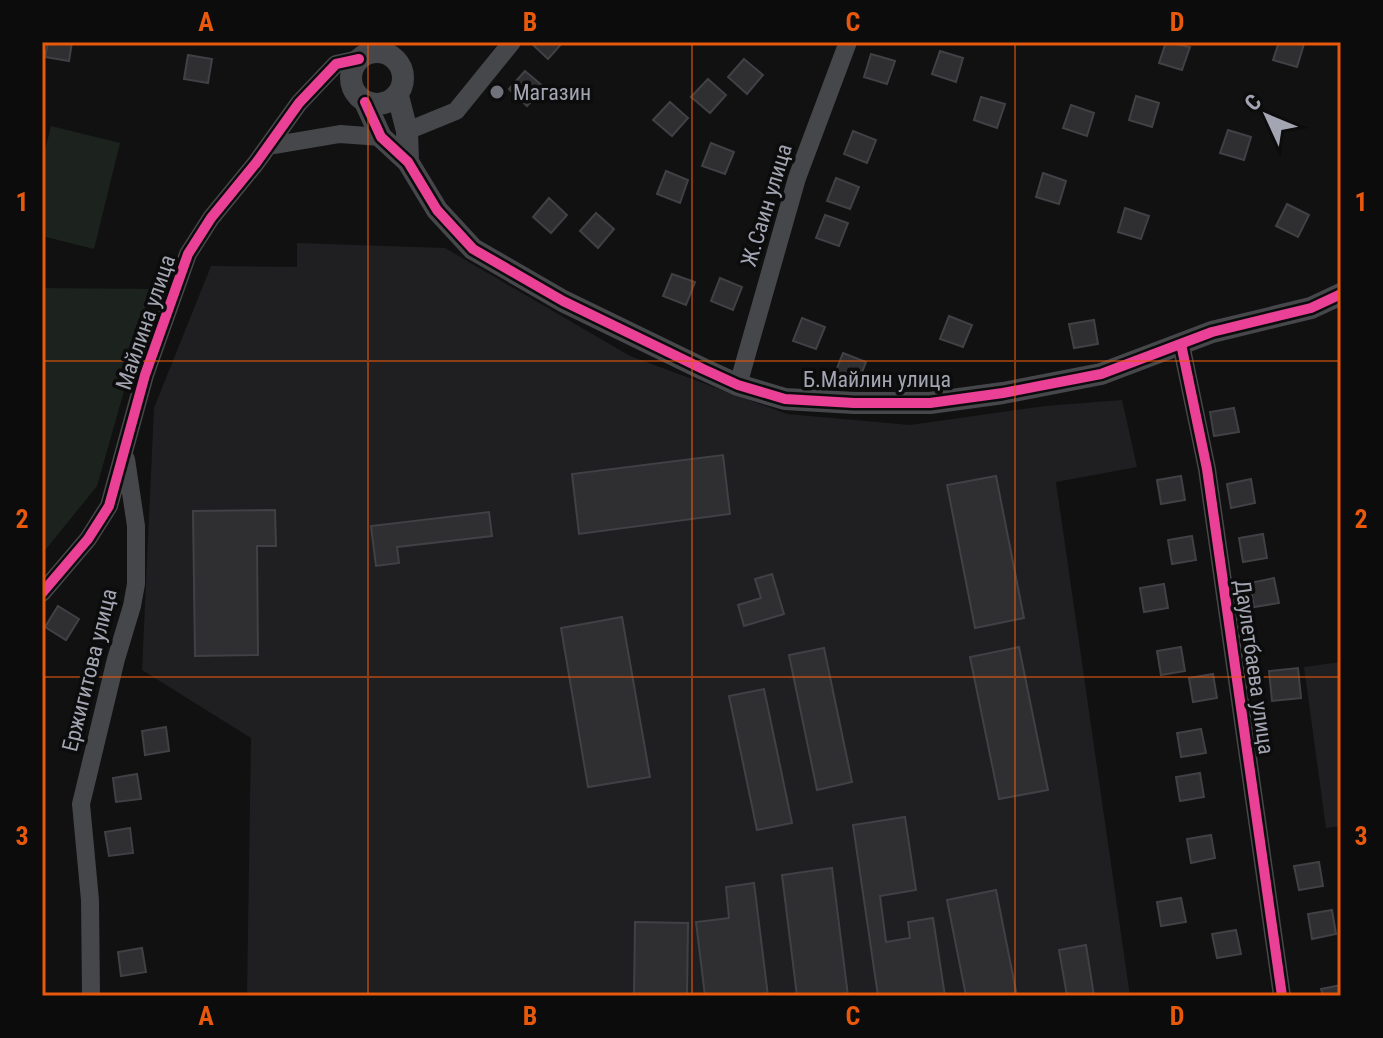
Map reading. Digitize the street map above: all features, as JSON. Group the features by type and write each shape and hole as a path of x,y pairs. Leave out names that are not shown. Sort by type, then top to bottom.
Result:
{"street":[{"path":"407,131 456,111 512,42"},
{"name":"Ж.Саин улица","path":"738,385 797,178 848,42"},
{"name":"Майлина улица","path":"42,593 88,539 109,506 145,375 188,254 211,218 299,103 328,71 361,53 392,49 403,75 403,86 398,96"},
{"path":"361,53 350,76 357,96 376,105 388,103 398,96"},
{"name":"Б.Майлин улица","path":"398,96 407,131 408,162"},
{"name":"Б.Майлин улица","path":"365,102 381,137 408,162 437,210 473,249 563,301 738,385 785,399 930,403 1003,393 1101,374 1212,332 1311,308 1341,294"},
{"path":"269,146 340,134 381,137"},
{"name":"Даулетбаева улица","path":"1181,344 1207,469 1282,996"},
{"name":"Ержигитова улица","path":"91,996 90,900 81,804 136,584 136,526 125,453"}],"shaded area":[{"path":"51,126 120,143 94,249 42,236 42,162"},
{"path":"297,243 445,248 630,356 787,414 910,425 1045,406 1122,400 1137,467 1056,482 1130,996 247,996 251,738 142,670 154,408 211,266 297,267"},
{"path":"42,288 153,289 97,486 42,554"},
{"path":"1341,662 1341,826 1326,828 1304,667"}],"building":[{"path":"48,42 72,42 69,61 45,57"},
{"path":"530,42 563,42 548,59"},
{"path":"1166,42 1190,47 1182,70 1159,63"},
{"path":"1279,42 1304,44 1297,67 1273,60"},
{"path":"940,51 963,58 956,82 932,74"},
{"path":"871,54 895,61 887,84 864,77"},
{"path":"188,55 212,59 208,83 184,79"},
{"path":"744,59 763,75 747,94 728,77"},
{"path":"525,71 544,87 527,106 509,89"},
{"path":"708,79 726,95 710,113 691,97"},
{"path":"1136,96 1159,103 1152,127 1129,120"},
{"path":"981,97 1005,104 997,128 974,120"},
{"path":"670,102 688,118 672,136 653,120"},
{"path":"1071,105 1094,113 1087,136 1063,128"},
{"path":"1228,130 1251,137 1244,160 1220,153"},
{"path":"853,131 876,140 867,163 844,154"},
{"path":"711,143 734,152 725,174 702,166"},
{"path":"666,171 688,180 680,203 657,194"},
{"path":"1043,173 1066,181 1059,204 1036,197"},
{"path":"836,178 859,187 850,209 827,201"},
{"path":"549,198 567,215 551,233 533,217"},
{"path":"1287,204 1309,215 1298,237 1276,226"},
{"path":"1125,208 1149,216 1141,239 1118,232"},
{"path":"596,213 614,229 598,248 580,231"},
{"path":"825,215 848,223 839,246 816,238"},
{"path":"672,274 695,282 686,305 663,296"},
{"path":"720,278 742,287 733,310 711,301"},
{"path":"949,316 972,325 963,347 940,339"},
{"path":"802,318 825,327 816,349 793,341"},
{"path":"1094,320 1098,344 1074,348 1069,324"},
{"path":"843,353 866,362 857,385 834,376"},
{"path":"1234,408 1239,432 1214,436 1210,412"},
{"path":"723,455 730,514 579,534 572,474"},
{"path":"996,476 1024,618 975,628 947,485"},
{"path":"1181,476 1185,500 1161,504 1157,480"},
{"path":"1251,479 1255,503 1231,508 1227,484"},
{"path":"275,510 276,546 257,546 258,655 195,656 193,511"},
{"path":"489,512 492,536 397,547 399,563 376,566 371,526"},
{"path":"1263,534 1267,558 1243,562 1239,538"},
{"path":"1192,536 1196,560 1172,564 1168,540"},
{"path":"772,574 784,614 744,626 738,605 761,598 755,579"},
{"path":"1274,578 1279,603 1254,607 1250,583"},
{"path":"1164,584 1168,608 1144,612 1140,588"},
{"path":"58,606 79,619 66,640 45,627"},
{"path":"622,617 650,777 588,787 561,628"},
{"path":"1019,647 1048,790 999,799 970,657"},
{"path":"1181,647 1185,671 1161,675 1157,651"},
{"path":"824,648 852,782 817,790 789,655"},
{"path":"1298,668 1301,698 1272,701 1269,671"},
{"path":"1213,674 1217,698 1193,702 1189,678"},
{"path":"764,689 792,823 757,830 729,696"},
{"path":"166,727 169,751 145,755 142,731"},
{"path":"1201,729 1206,753 1181,757 1177,733"},
{"path":"1200,773 1204,797 1180,801 1176,777"},
{"path":"137,774 141,799 116,802 113,778"},
{"path":"905,817 916,890 880,896 886,942 910,938 908,922 933,918 945,996 878,996 853,825"},
{"path":"130,828 133,853 109,856 105,832"},
{"path":"1211,835 1215,858 1191,863 1187,839"},
{"path":"1319,862 1323,886 1299,890 1294,866"},
{"path":"832,868 848,996 797,996 782,875"},
{"path":"754,883 768,996 705,996 696,922 729,918 726,887"},
{"path":"996,890 1017,996 966,996 947,900"},
{"path":"1181,898 1186,922 1161,926 1157,902"},
{"path":"1332,910 1336,934 1312,939 1308,914"},
{"path":"635,922 688,923 687,996 634,996"},
{"path":"1236,930 1241,954 1217,958 1212,934"},
{"path":"1086,945 1094,996 1067,996 1059,950"},
{"path":"142,948 146,972 121,976 118,952"},
{"path":"1341,985 1341,996 1323,996 1321,989"}],"cycle path":[{"path":"42,593 88,539 109,506 145,375 188,254 211,218 299,103 336,64 359,59"},
{"path":"365,102 381,137 408,162 437,210 473,249 563,301 703,369 738,385 785,399 930,403 1003,393 1101,374 1212,332 1311,308 1341,294"},
{"path":"1181,344 1207,469 1282,996"}],"place":[{"name":"Магазин","path":"497,92"}]}
